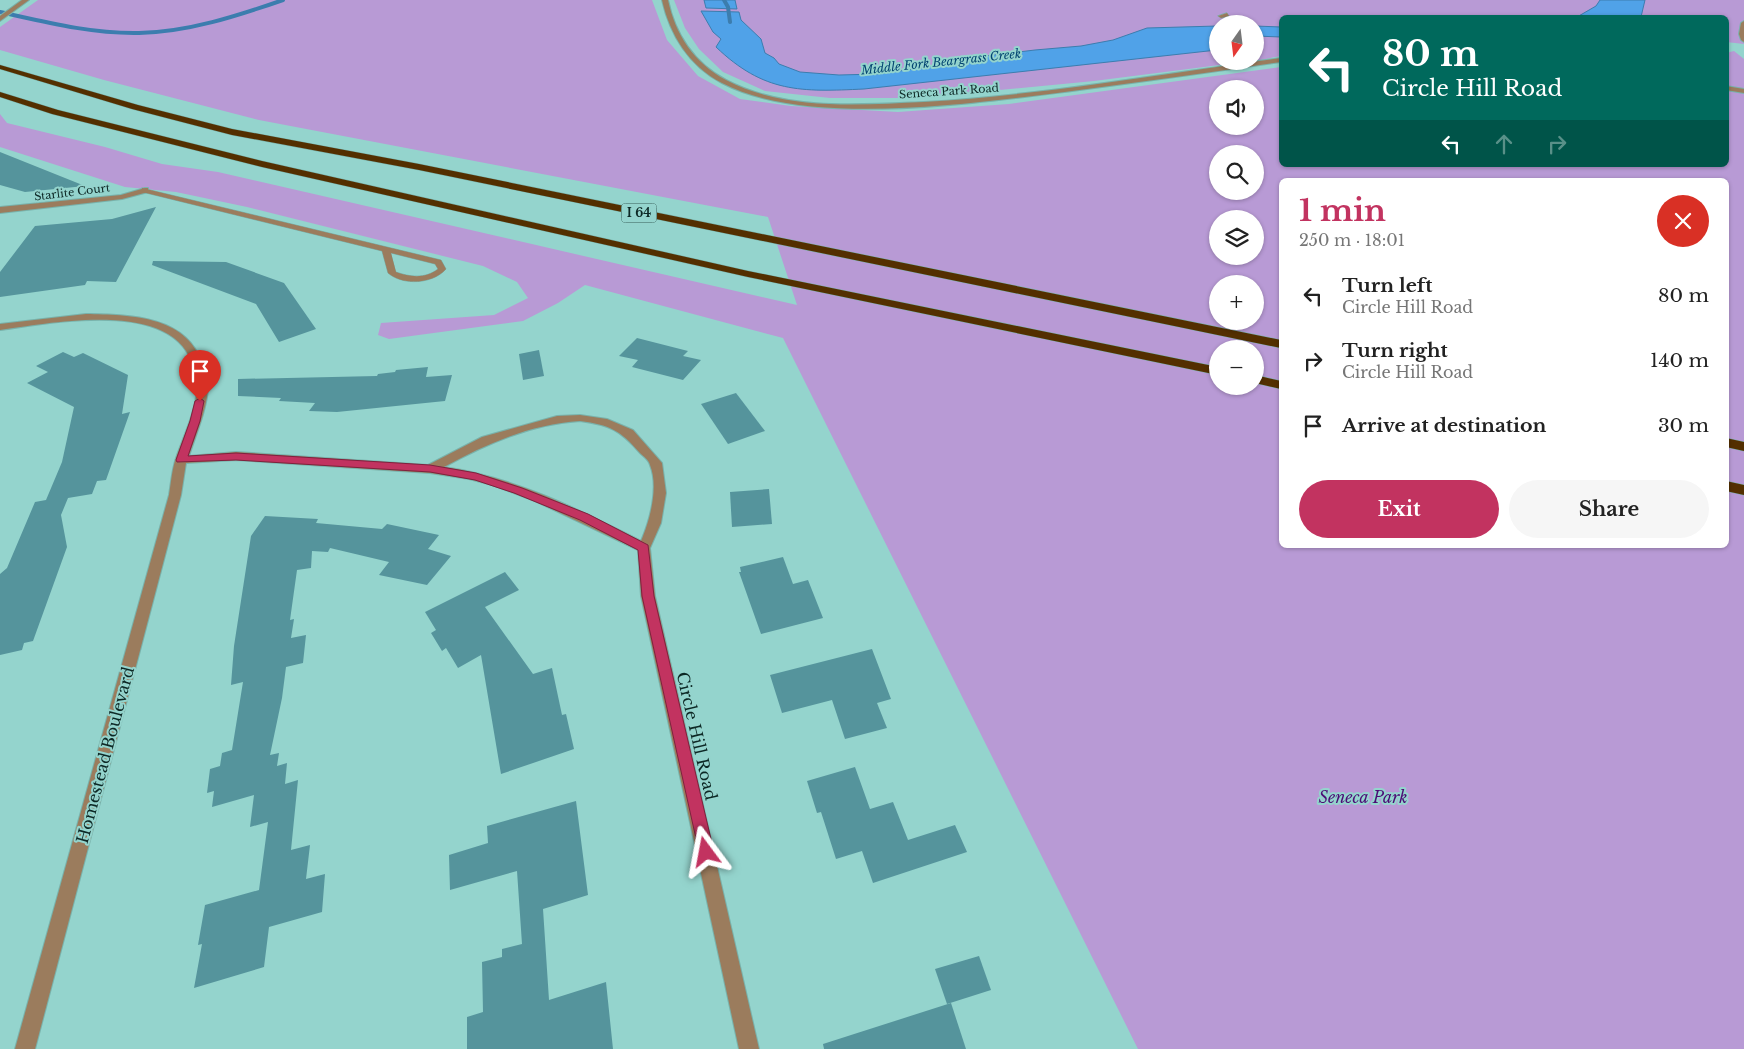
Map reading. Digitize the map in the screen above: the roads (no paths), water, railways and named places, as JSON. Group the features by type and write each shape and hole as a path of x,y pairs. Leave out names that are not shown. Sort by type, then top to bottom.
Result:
{"highway":[{"name":"I 64","path":"0,66 135,107 232,132 428,169 1279,344"},
{"path":"0,94 55,112 262,164 748,274 1209,369"},
{"path":"1264,381 1279,384"},
{"path":"1729,443 1744,447"},
{"path":"1729,487 1744,490"}],"street":[{"path":"0,19 26,0"},
{"name":"Seneca Park Road","path":"665,0 671,23 682,45 695,61 712,75 734,87 756,94 819,104 880,105 981,100 1279,60"},
{"path":"1744,23 1742,34 1744,40"},
{"path":"1729,88 1744,91"},
{"name":"Starlite Court","path":"0,210 122,197 145,190"},
{"path":"0,220 12,209"},
{"path":"0,327 71,318 116,317 152,324 180,336 190,345 197,356 202,379 195,421 181,460 236,456 430,469 476,476 518,490 584,517 644,548"},
{"name":"Circle Hill Road","path":"430,469 486,440 557,419 580,418 602,421 629,433 656,463 660,493 655,523 644,548 648,596 749,1049"},
{"name":"Homestead Boulevard","path":"25,1049 172,505 181,460"}],"lane":[{"path":"145,190 220,207 438,262 442,269 436,274 422,278 405,279 392,273 386,249"}],"water":[{"path":"704,0 735,0 737,9 706,8"},
{"path":"1600,0 1645,0 1641,15 1580,15 1596,6"},
{"path":"701,11 739,12 741,20 761,39 765,53 774,58 779,64 800,72 839,75 877,74 929,67 960,59 1081,46 1113,40 1147,28 1209,26 1209,51 864,89 821,90 784,86 767,81 751,73 716,47 721,39 713,32"},
{"path":"1264,26 1279,27 1279,37 1264,36"}],"waterway":[{"name":"Middle Fork Beargrass Creek","path":"0,12 104,32 139,33 176,30 194,26 283,0"},
{"name":"Middle Fork Beargrass Creek","path":"724,0 728,7 730,22"}],"park label":[{"name":"Seneca Park","path":"1363,797"}]}
